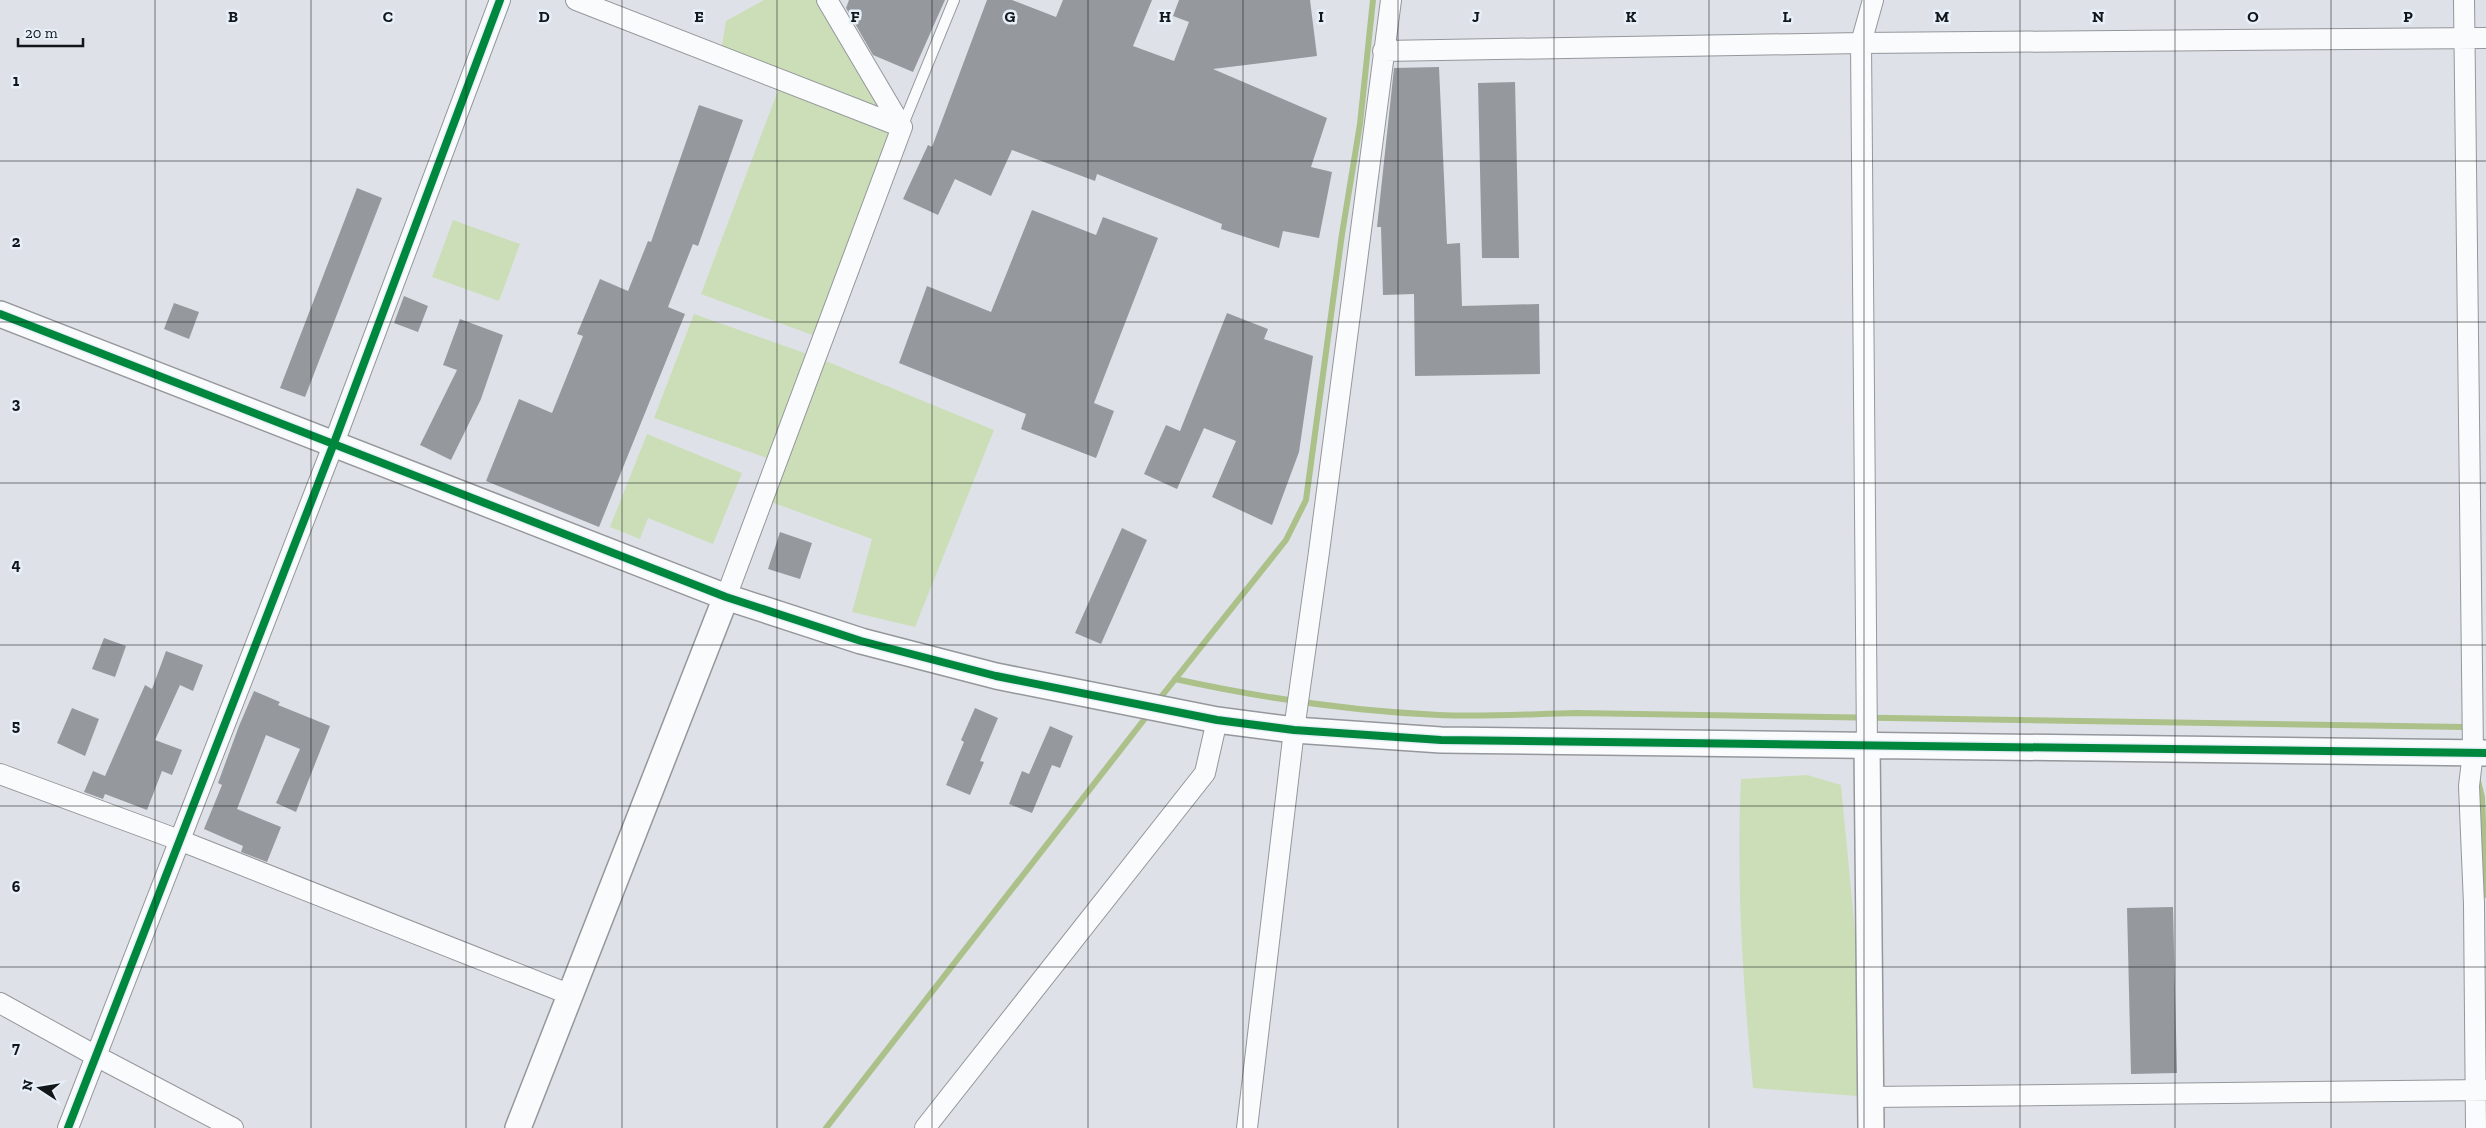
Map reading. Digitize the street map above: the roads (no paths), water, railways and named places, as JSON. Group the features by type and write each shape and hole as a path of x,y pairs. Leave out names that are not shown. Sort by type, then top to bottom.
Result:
{"street":[{"path":"68,1128 334,444 500,0"},
{"path":"576,0 902,127"},
{"path":"827,0 902,127"},
{"path":"1247,1128 1294,730 1391,0"},
{"path":"1871,1128 1861,43 1873,0"},
{"path":"2464,0 2479,753 2469,786 2481,1090 2476,1128"},
{"path":"1383,50 1861,43 2486,38"},
{"path":"518,1128 726,598 902,127"},
{"path":"0,314 726,598 861,640 996,676 1216,720 1294,730 1441,740 2479,753"},
{"path":"925,1128 1205,773 1216,720"},
{"path":"0,774 179,840 571,995"},
{"path":"0,1003 233,1128"},
{"path":"1870,1097 2481,1090"}],"lane":[{"path":"902,127 954,0"}],"waterway":[{"path":"1157,702 1286,540 1306,500 1342,234 1360,124 1373,0"},
{"path":"1175,679 1306,703 1439,715 1490,716 1576,713 2464,727 2466,733"},
{"path":"826,1128 1150,712"},
{"path":"2477,777 2482,797 2486,895"}]}
